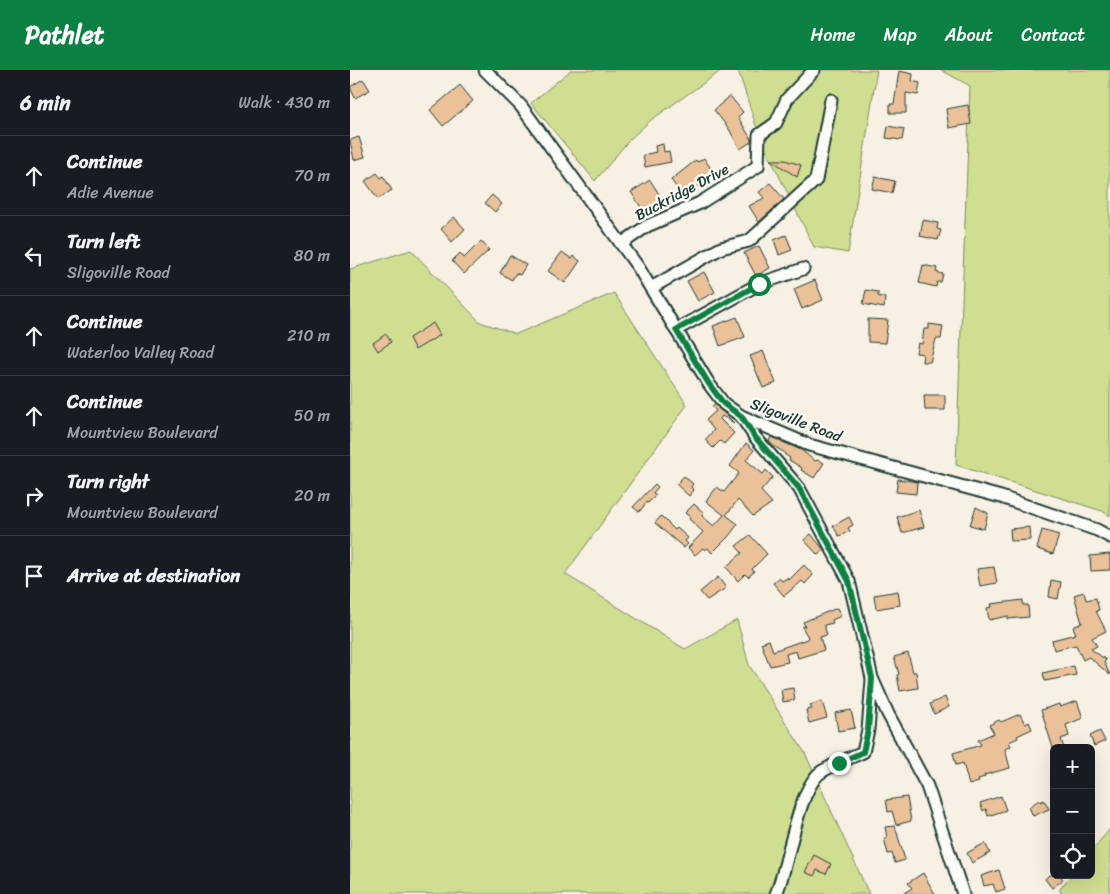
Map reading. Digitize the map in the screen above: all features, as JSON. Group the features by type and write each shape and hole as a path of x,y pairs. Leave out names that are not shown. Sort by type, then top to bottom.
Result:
{"street":[{"name":"Sligoville Road","path":"485,70 521,106 621,244 724,404 741,416 809,444 1001,497 1097,530 1110,537"},
{"name":"Buckridge Drive","path":"621,244 648,226 700,203 758,166 759,135 776,123 786,99 814,70"},
{"path":"651,288 721,248 749,241 816,180 831,100"},
{"path":"676,330 759,284 803,269"},
{"path":"741,416 755,437 799,488 849,581 872,678 888,714 927,786 964,894"},
{"path":"776,894 783,877 804,798 820,774 863,752 868,730 872,678"}],"green space":[{"path":"571,70 722,70 651,120 629,140 595,181 531,103"},
{"path":"738,70 877,70 848,253 814,247 759,135"},
{"path":"941,70 1110,70 1110,516 1102,511 956,465 970,86"},
{"path":"411,250 480,322 516,334 614,293 687,405 565,574 685,649 737,620 749,665 805,753 869,894 350,894 350,269"},
{"path":"1110,829 1110,894 1061,894 1060,889 1068,879 1095,879 1095,846"}],"building":[{"path":"899,71 913,74 912,81 920,83 918,95 906,93 906,113 890,113 890,104 894,104"},
{"path":"363,79 370,90 355,98 350,87"},
{"path":"460,85 473,101 443,126 430,110"},
{"path":"730,96 743,112 738,117 751,139 751,142 740,149 729,129 714,110"},
{"path":"968,105 971,124 949,128 946,109"},
{"path":"888,126 904,129 902,140 886,138"},
{"path":"359,137 365,157 354,160 350,140"},
{"path":"663,144 664,152 669,151 671,162 645,167 643,155 656,152 655,146"},
{"path":"704,158 715,175 683,196 671,180 696,160 698,162"},
{"path":"771,160 785,160 801,165 797,177"},
{"path":"377,173 381,178 383,176 392,190 378,199 365,181"},
{"path":"875,177 895,181 892,193 872,189"},
{"path":"650,180 663,200 644,212 631,192"},
{"path":"770,183 784,199 759,222 749,206 764,198 759,192"},
{"path":"492,195 502,204 495,212 485,203"},
{"path":"454,217 465,229 452,242 441,229"},
{"path":"923,220 938,223 937,229 941,230 938,240 920,236"},
{"path":"786,235 792,250 779,255 774,240"},
{"path":"481,241 489,250 464,274 452,261 460,253 464,258"},
{"path":"759,246 770,268 756,276 744,253"},
{"path":"562,252 572,259 574,256 580,261 565,283 548,271"},
{"path":"510,255 526,265 520,275 516,273 512,280 500,273"},
{"path":"923,265 937,268 936,272 943,274 941,282 937,282 936,287 919,283"},
{"path":"704,272 715,292 698,301 687,281"},
{"path":"815,280 823,300 802,309 794,289"},
{"path":"866,290 878,292 878,296 885,298 884,308 863,304"},
{"path":"737,317 745,337 720,346 713,326"},
{"path":"868,319 888,320 885,343 868,342"},
{"path":"433,323 440,335 415,350 409,338"},
{"path":"929,324 943,326 941,339 936,339 930,362 922,362 923,354 916,353 918,343 922,344 924,329 929,329"},
{"path":"386,334 391,342 378,351 373,343"},
{"path":"763,351 776,383 763,388 750,356"},
{"path":"924,395 945,395 945,410 925,410"},
{"path":"715,404 734,423 722,416 720,419 734,433 724,444 720,441 713,448 705,440 714,430 706,420 716,411 712,406"},
{"path":"771,437 801,450 815,461 818,460 824,463 814,478 789,460 790,458 785,453 772,445 769,441"},
{"path":"746,443 754,450 746,460 763,474 766,470 773,477 761,491 772,503 753,516 738,500 726,515 738,524 728,537 712,553 708,548 705,550 703,548 695,555 688,548 703,532 685,513 694,504 704,513 702,516 714,526 724,515 706,501 717,487 724,492 739,473 730,466"},
{"path":"684,476 693,484 691,487 694,490 689,496 676,484"},
{"path":"898,479 917,482 916,494 896,492"},
{"path":"655,484 658,487 653,493 656,495 639,512 633,507"},
{"path":"976,507 988,513 984,529 970,525"},
{"path":"919,510 924,527 902,533 897,517"},
{"path":"661,516 675,530 677,528 688,538 685,541 688,544 684,548 655,523"},
{"path":"849,517 853,525 848,528 850,531 839,536 833,526"},
{"path":"1029,527 1030,540 1011,541 1010,529"},
{"path":"1042,530 1059,535 1053,554 1037,549"},
{"path":"811,534 824,550 818,555 804,540"},
{"path":"750,535 767,554 752,569 754,572 748,577 745,574 738,581 726,567 742,553 736,546"},
{"path":"1110,554 1110,570 1091,571 1090,556"},
{"path":"804,565 813,575 805,584 802,581 784,596 773,583 779,578 782,581 787,578 789,580"},
{"path":"994,567 997,583 980,586 977,569"},
{"path":"718,577 726,588 707,600 700,592"},
{"path":"1051,580 1061,582 1058,599 1049,597"},
{"path":"898,591 900,605 876,609 874,595"},
{"path":"1084,592 1086,600 1096,598 1099,610 1096,611 1106,631 1092,638 1097,646 1091,649 1106,660 1104,662 1110,675 1089,657 1083,660 1076,645 1054,650 1052,640 1076,634 1073,627 1082,623 1074,595"},
{"path":"1023,600 1023,605 1028,605 1029,617 1008,619 1008,616 989,620 987,608 992,607 991,604"},
{"path":"837,608 841,616 832,620 833,623 824,625 827,635 820,637 824,650 798,658 796,651 786,654 788,662 770,666 761,643 769,640 773,651 807,639 808,637 802,627 805,626 803,622"},
{"path":"908,653 913,672 916,672 918,688 900,691 897,675 899,674 894,657"},
{"path":"1074,666 1076,675 1045,681 1043,673"},
{"path":"793,688 795,700 783,702 781,690"},
{"path":"945,697 949,707 934,714 930,704"},
{"path":"822,701 827,718 809,723 806,710 812,709 810,705"},
{"path":"1077,701 1083,718 1066,725 1069,736 1061,739 1063,744 1052,744 1041,710 1059,704 1060,707"},
{"path":"851,710 855,728 838,731 835,713"},
{"path":"1020,714 1025,724 1029,722 1032,729 1017,736 1018,738 1009,742 1011,746 1005,749 1010,768 984,775 985,777 978,779 979,782 969,785 963,763 956,765 953,753 981,745 978,740 994,733 989,725"},
{"path":"1100,731 1105,741 1095,746 1090,736"},
{"path":"1001,796 1006,810 988,816 986,809 983,811 980,803"},
{"path":"907,797 911,821 896,825 892,811 888,812 886,800"},
{"path":"1039,800 1040,802 1044,800 1049,809 1033,816 1029,807"},
{"path":"895,826 905,860 895,863 892,853 888,854 884,838 887,838 885,827"},
{"path":"985,843 990,853 972,863 967,853"},
{"path":"814,855 831,864 826,874 817,870 814,876 805,872"},
{"path":"999,870 1005,889 996,892 993,884 984,886 981,876"},
{"path":"923,873 935,894 903,894 912,888 908,883"},
{"path":"1050,875 1050,879 1063,880 1052,888 1045,879"}],"route":[{"path":"759,284 676,330 709,384 724,404 741,416 755,437 799,488 849,581 872,678 868,730 863,752 839,763"}]}
